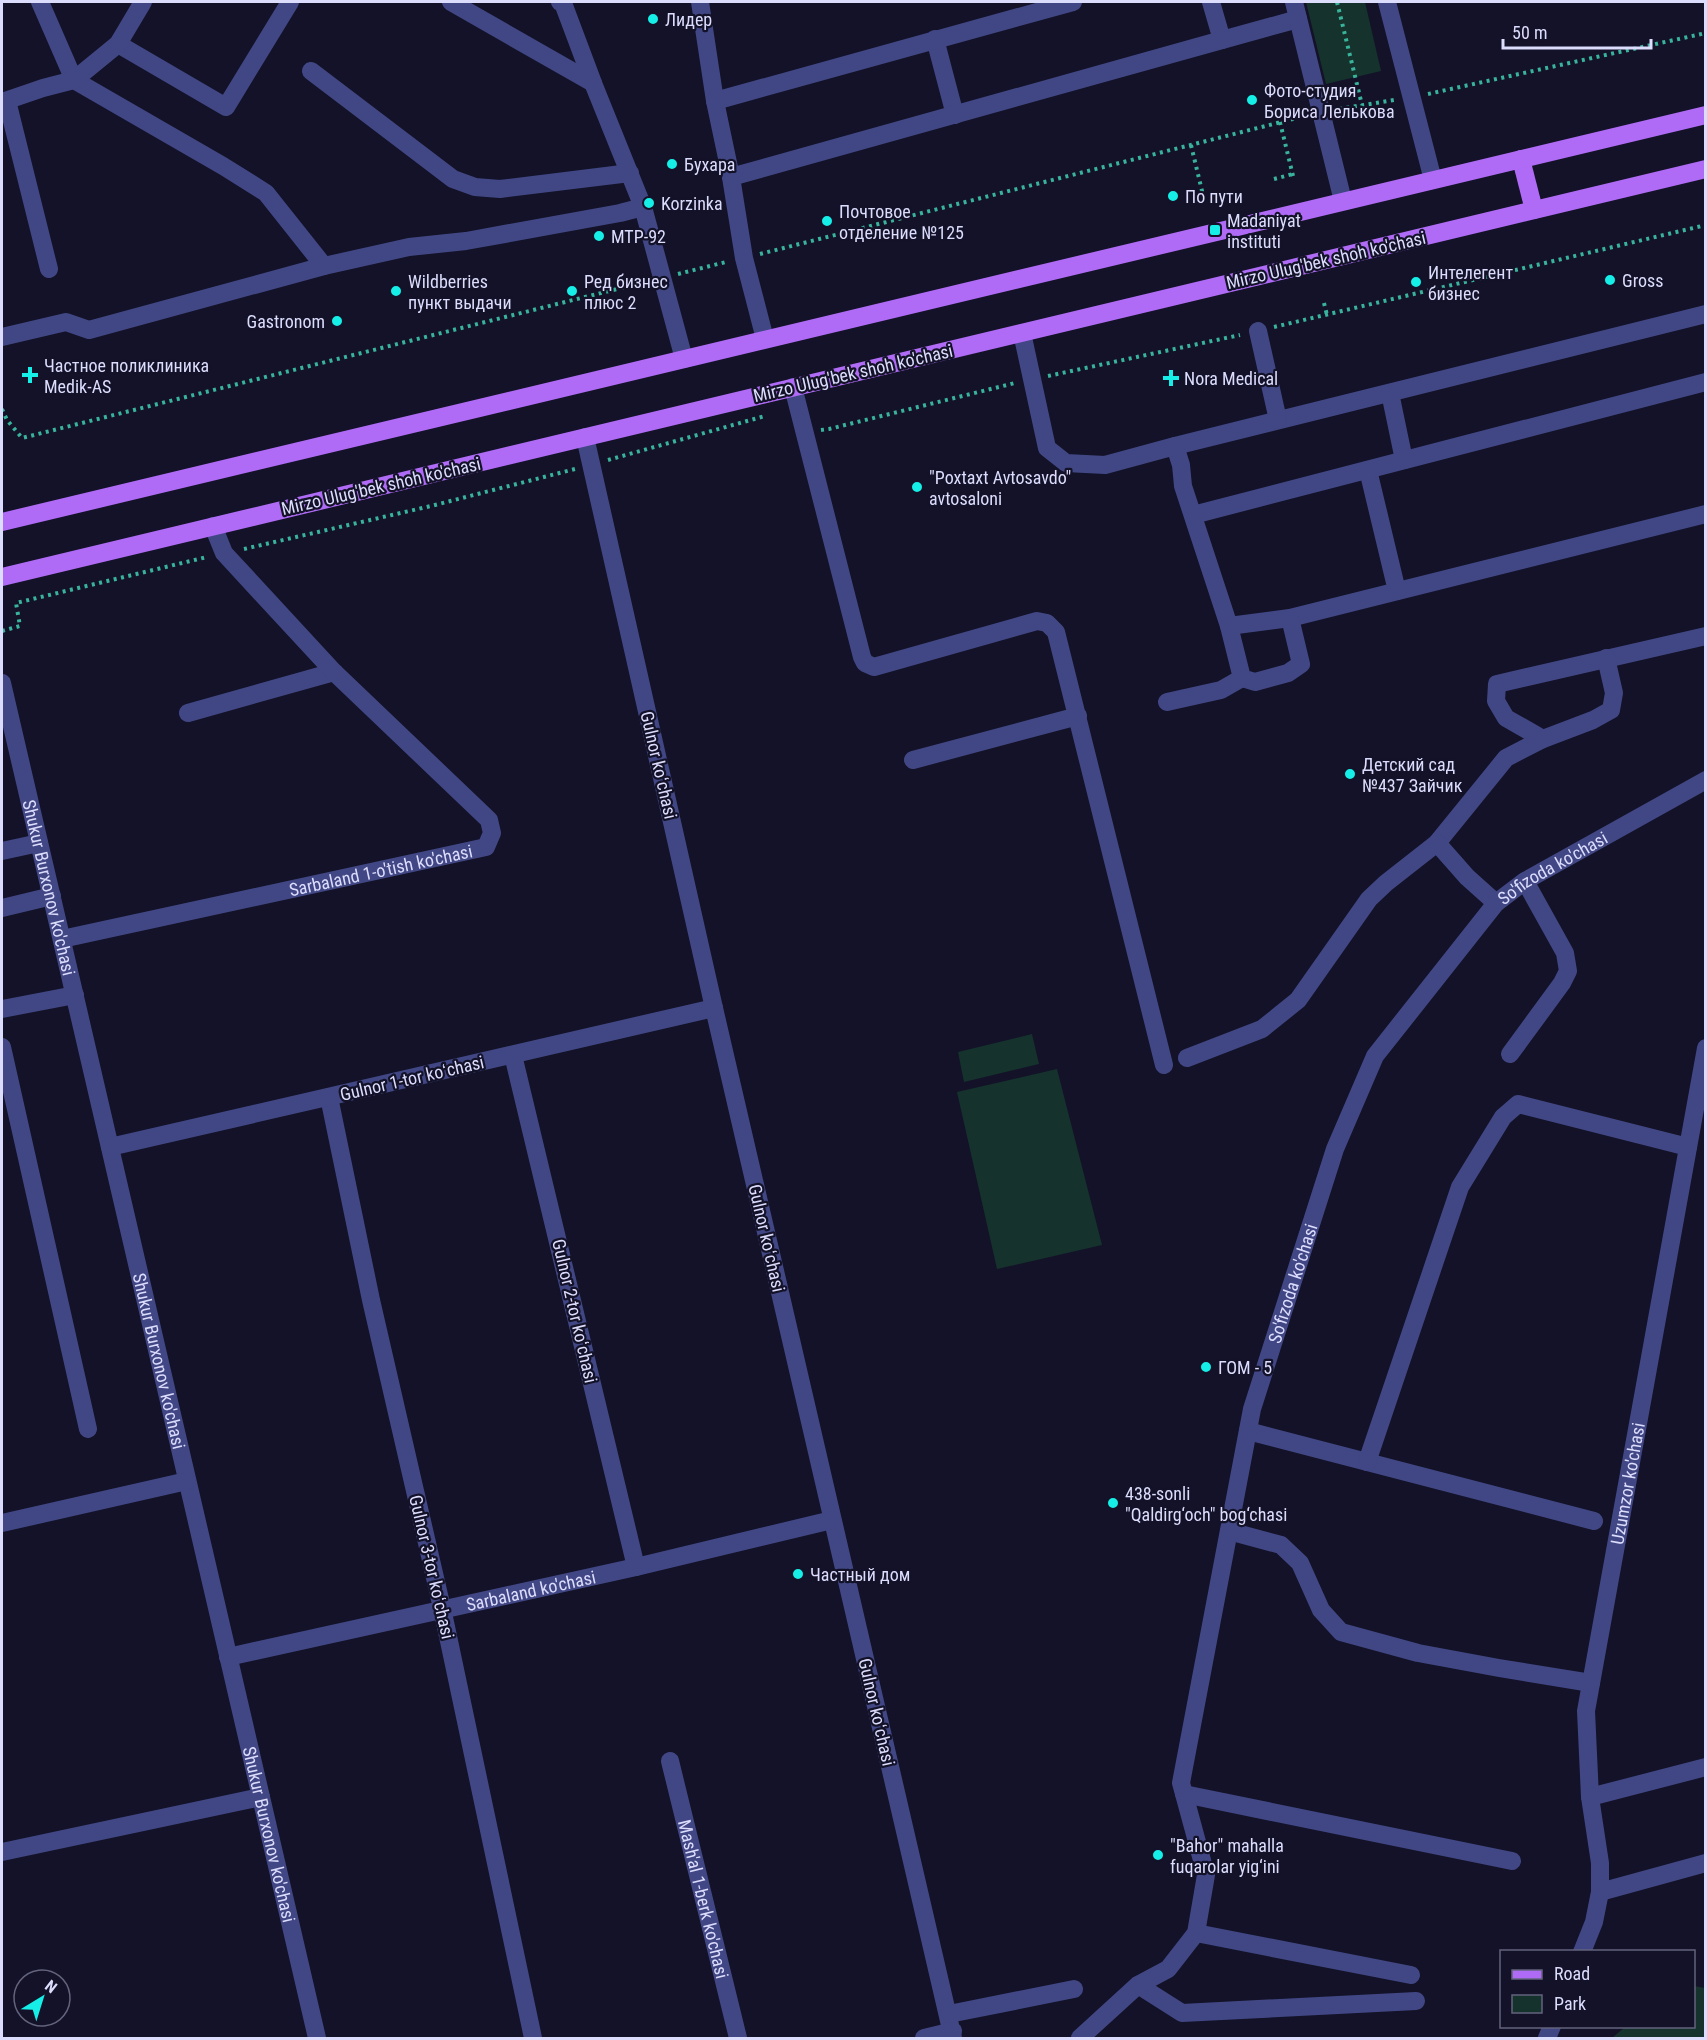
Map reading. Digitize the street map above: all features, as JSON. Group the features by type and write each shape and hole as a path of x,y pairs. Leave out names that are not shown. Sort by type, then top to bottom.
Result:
{"main road":[{"path":"2,522 1706,115"},
{"path":"1521,159 1534,210"},
{"name":"Mirzo Ulug'bek shoh ko'chasi","path":"2,577 1706,169"}],"street":[{"path":"40,2 74,80 223,165 266,193 324,266"},
{"path":"49,269 4,102 74,80 118,44 143,2"},
{"path":"118,44 226,107 290,2"},
{"path":"451,2 593,83"},
{"path":"562,2 643,207 684,359"},
{"path":"700,2 715,100 731,177 744,258 765,339"},
{"path":"715,100 1073,2"},
{"path":"1211,2 1222,40"},
{"path":"1387,2 1433,180"},
{"path":"731,177 1222,40 1296,10 1343,201"},
{"path":"935,39 955,115"},
{"path":"311,70 453,179 475,187 500,189 630,173"},
{"path":"2,337 66,322 89,330 324,266 409,247 466,241 643,207"},
{"path":"1022,333 1047,448 1066,463 1105,465 1706,314"},
{"path":"1264,330 1278,420"},
{"path":"1192,515 1706,382"},
{"path":"793,387 865,663 874,667 1037,621 1047,623 1056,632 1164,1065"},
{"path":"1390,393 1404,460"},
{"name":"Gulnor koʻchasi","path":"585,437 832,1520 952,2028"},
{"path":"1175,446 1181,465 1183,486 1229,627 1242,678"},
{"path":"1368,470 1397,591"},
{"path":"1229,627 1290,618 1706,514"},
{"name":"Sarbaland 1-o'tish ko'chasi","path":"62,939 486,847 492,833 489,820 334,672 224,553 213,526"},
{"path":"1167,702 1221,690 1242,678 1255,682 1288,673 1301,664 1290,618"},
{"path":"1543,739 1506,718 1496,700 1497,684 1706,636"},
{"path":"1187,1058 1262,1029 1298,1000 1369,899 1437,843 1506,758 1543,739 1593,720 1611,710 1614,693 1606,658"},
{"path":"188,713 334,672"},
{"name":"Shukur Burxonov ko'chasi","path":"2,683 317,2038"},
{"path":"913,760 1078,716"},
{"name":"So'fizoda ko'chasi","path":"1080,2038 1138,1985 1168,1969 1196,1933 1206,1875 1181,1783 1252,1409 1335,1149 1375,1056 1496,903 1525,881 1706,780"},
{"path":"2,851 39,843"},
{"path":"1437,843 1467,877 1496,903"},
{"path":"1510,1054 1562,983 1568,971 1565,953 1525,881"},
{"path":"2,908 52,896"},
{"path":"2,1010 75,995"},
{"name":"Gulnor 1-tor koʻchasi","path":"110,1147 714,1008"},
{"path":"2,1047 87,1429"},
{"name":"Uzumzor ko'chasi","path":"1583,1950 1594,1922 1600,1893 1600,1863 1590,1797 1586,1711 1706,1048"},
{"name":"Gulnor 2-tor koʻchasi","path":"513,1055 636,1567"},
{"name":"Gulnor 3-tor koʻchasi","path":"329,1097 371,1300 442,1608 533,2038"},
{"path":"1367,1462 1460,1187 1503,1117 1518,1104 1688,1148"},
{"path":"1248,1431 1594,1521"},
{"path":"2,1523 187,1481"},
{"name":"Sarbaland ko'chasi","path":"228,1657 636,1567 832,1520"},
{"path":"1229,1531 1281,1545 1300,1563 1321,1610 1341,1632 1418,1653 1591,1683"},
{"name":"Mash'al 1-berk ko'chasi","path":"670,1761 738,2038"},
{"path":"1590,1797 1706,1767"},
{"path":"1184,1794 1512,1861"},
{"path":"2,1851 261,1797"},
{"path":"1600,1893 1706,1863"},
{"path":"1196,1933 1411,1975"},
{"path":"1138,1985 1182,2013 1416,2001"},
{"path":"924,2038 1074,1989"}],"path":[{"path":"1337,2 1362,105"},
{"path":"2,409 7,420 22,438 1321,112 1412,98 1706,33"},
{"path":"1274,179 1294,177 1280,122"},
{"path":"1191,145 1203,195"},
{"path":"804,430 829,429 1031,380 1264,330 1706,225"},
{"path":"1324,303 1327,315"},
{"path":"2,631 20,626 16,603 431,506 591,465 766,415"}],"green space":[{"path":"1306,2 1365,2 1381,71 1326,84"},
{"path":"1032,1034 1039,1064 964,1082 958,1052"},
{"path":"1057,1069 1102,1245 997,1269 957,1092"},
{"path":"1695,1986 1705,1988 1705,2038 1612,2038 1624,2028 1695,2028"}],"place":[{"name":"Лидер","path":"653,19"},
{"name":"Фото-студия Бориса Лелькова","path":"1252,100"},
{"name":"Бухара","path":"672,164"},
{"name":"По пути","path":"1173,196"},
{"name":"Korzinka","path":"649,203"},
{"name":"Почтовое отделение №125","path":"827,221"},
{"name":"Madaniyat instituti","path":"1215,230"},
{"name":"MTP-92","path":"599,236"},
{"name":"Gross","path":"1610,280"},
{"name":"Интелегент бизнес","path":"1416,282"},
{"name":"Wildberries пункт выдачи","path":"396,291"},
{"name":"Ред бизнес плюс 2","path":"572,291"},
{"name":"Gastronom","path":"337,321"},
{"name":"Частное поликлиника Medik-AS","path":"30,375"},
{"name":"Nora Medical","path":"1171,378"},
{"name":"\"Poxtaxt Avtosavdo\" avtosaloni","path":"917,487"},
{"name":"Детский сад №437 Зайчик","path":"1350,774"},
{"name":"ГОМ - 5","path":"1206,1367"},
{"name":"438-sonli \"Qaldirg‘och\" bog‘chasi","path":"1113,1503"},
{"name":"Частный дом","path":"798,1574"},
{"name":"\"Bahor\" mahalla fuqarolar yig‘ini","path":"1158,1855"}]}
